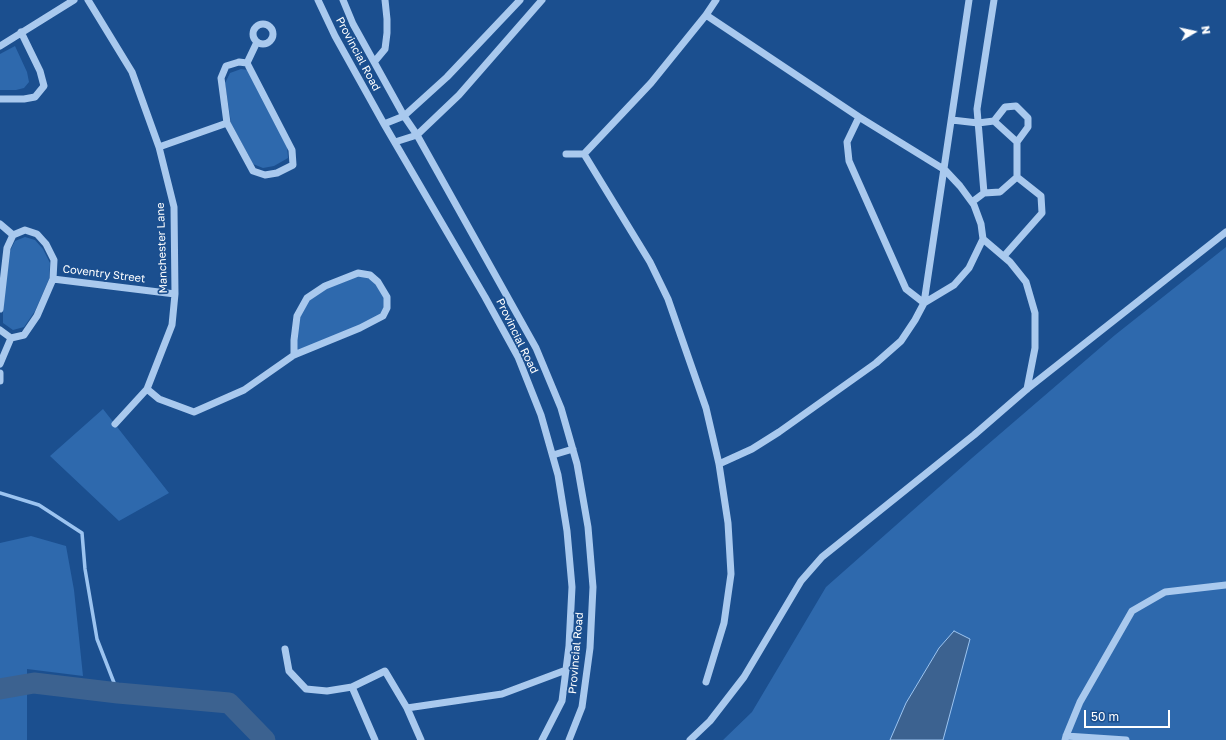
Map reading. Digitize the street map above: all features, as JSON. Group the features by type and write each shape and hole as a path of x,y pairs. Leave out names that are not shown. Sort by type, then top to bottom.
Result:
{"street":[{"path":"0,46 74,0"},
{"name":"Manchester Lane","path":"88,0 132,72 159,147 174,207 175,294 172,325 147,389 115,424"},
{"name":"Provincial Road","path":"318,0 384,124 485,297 518,357 541,415 558,475 567,531 572,587 569,646 562,701 542,740"},
{"name":"Provincial Road","path":"343,0 353,24 375,61 404,116 417,135 536,348 561,408 577,464 588,527 593,587 590,648 582,707 569,740"},
{"path":"375,61 385,48 387,19 385,0"},
{"path":"384,124 404,116 447,78 520,0"},
{"path":"395,142 417,135 459,95 542,0"},
{"path":"566,154 584,154 651,83 706,15 716,0"},
{"path":"719,464 752,449 780,432 876,363 901,341 915,320 924,303 945,170 969,0"},
{"path":"984,193 977,109 994,0"},
{"path":"706,15 859,117 945,170 960,186 972,202 981,224 983,239 970,268 954,285 924,303"},
{"path":"0,99 24,99 35,97 44,86 40,71 21,32"},
{"path":"247,63 257,42"},
{"path":"239,62 247,63 292,150 293,164 277,173 265,175 253,170 227,123 221,78 226,66 239,62"},
{"path":"952,120 978,123 994,121 1005,107 1016,106 1028,118 1028,127 1017,142 1018,177 1041,196 1042,214 1004,256"},
{"path":"859,117 847,142 849,161 906,289 924,303"},
{"path":"994,121 1017,142"},
{"path":"159,147 227,123"},
{"path":"584,154 650,262 668,299 706,408 719,464 728,523 731,574 724,623 706,682"},
{"path":"972,202 984,193 1000,192 1018,177"},
{"path":"0,224 13,235 3,247 0,309"},
{"name":"Coventry Street","path":"11,338 24,335 37,316 53,279 54,260 46,244 37,234 25,230 13,235"},
{"path":"690,740 710,721 744,677 801,581 822,557 1226,232"},
{"path":"983,239 1004,256 1026,282 1035,313 1035,348 1028,390"},
{"path":"147,389 159,399 194,412 244,390 294,355 360,328 383,316 387,308 387,297 378,282 370,275 358,274 325,286 307,298 297,316 294,355"},
{"name":"Coventry Street","path":"53,279 175,294"},
{"path":"0,330 11,338 0,364"},
{"path":"0,374 0,381"},
{"path":"553,456 573,449"},
{"path":"1126,740 1065,738 1080,702 1132,611 1165,592 1226,585"},
{"path":"285,649 289,671 306,688 327,691 352,687 385,671 407,708 421,740"},
{"path":"407,708 502,694 566,670"},
{"path":"352,687 375,740"}],"shaded area":[{"path":"15,46 27,72 29,82 24,88 16,90 0,90 0,54"},
{"path":"241,69 248,70 287,146 288,158 274,166 263,168 253,164 231,123 225,83 230,73"},
{"path":"25,237 35,240 43,249 50,263 49,279 35,311 24,327 13,330 3,323 3,307 9,253 15,241"},
{"path":"1226,247 1226,740 723,740 752,712 826,587 972,458 1115,335"},
{"path":"358,273 370,275 387,297 383,316 294,355 297,316 307,298"},
{"path":"103,409 169,493 119,521 50,456"},
{"path":"31,536 66,546 74,590 83,676 27,669 27,740 0,740 0,543"},
{"path":"954,631 970,639 943,740 890,740 906,703 939,648"}],"waterway":[{"path":"0,493 39,505 82,533 85,569 97,639 118,693"},
{"path":"0,689 34,683 118,693 229,703 265,740"}]}
